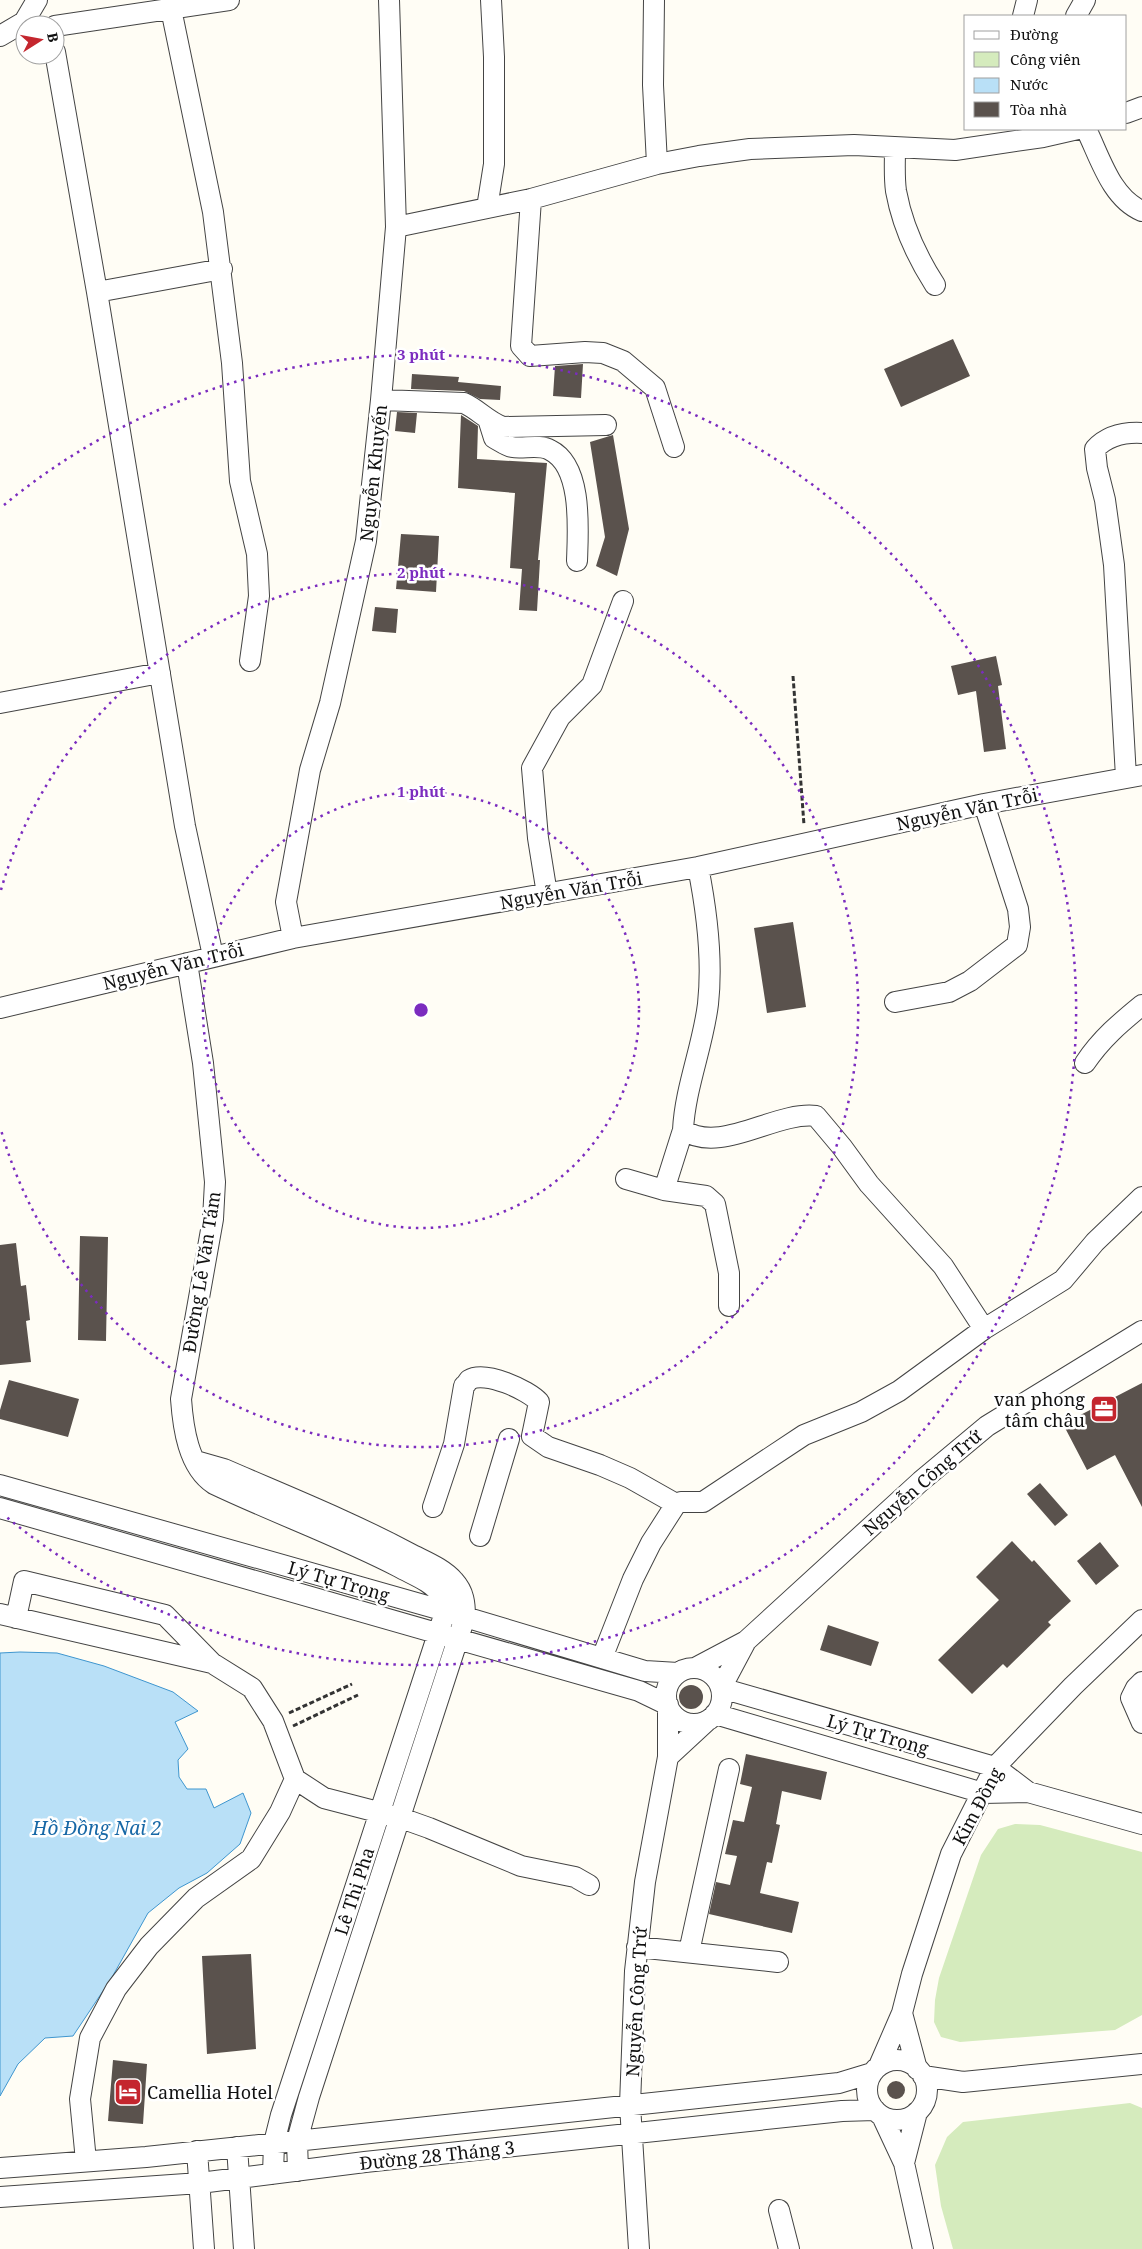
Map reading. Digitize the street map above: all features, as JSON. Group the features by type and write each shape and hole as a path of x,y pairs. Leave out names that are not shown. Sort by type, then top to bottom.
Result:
{"street":[{"path":"0,36 24,22 37,0"},
{"path":"65,25 229,0"},
{"name":"Nguyễn Khuyến","path":"294,938 286,902 310,770 330,703 366,541 381,400 396,227 389,0"},
{"path":"487,208 494,164 494,57 491,0"},
{"path":"654,0 653,85 657,164"},
{"path":"1023,15 1027,0"},
{"path":"1077,15 1085,0"},
{"path":"171,9 213,212 222,269 232,362 240,481 257,554 259,596 250,661"},
{"path":"57,65 97,292 185,826 213,956"},
{"path":"1127,113 1142,107"},
{"path":"396,227 531,199 657,164 750,149 854,145 955,150 995,137 1070,130"},
{"path":"1086,130 1118,193 1132,206 1142,211"},
{"path":"895,148 896,191 905,223 920,261 934,285"},
{"path":"531,199 521,346 530,356 585,352 603,353 623,361 655,388 674,447"},
{"path":"97,292 222,269"},
{"path":"381,400 464,403 476,408 489,422 494,438 510,447 549,449 562,459 572,478 579,514 577,560"},
{"path":"489,422 503,427 606,425"},
{"path":"1134,776 1114,565 1106,500 1097,468 1095,449 1102,442 1116,436 1142,433"},
{"path":"547,894 538,838 532,768 560,718 592,685 623,601"},
{"path":"0,703 160,673"},
{"name":"Nguyễn Văn Trỗi","path":"0,1008 294,938 698,868 984,804 1134,776"},
{"path":"895,1002 949,992 970,981 1016,945 1020,927 1018,909 984,804"},
{"path":"664,1190 683,1130 684,1114 696,1067 708,1004 709,950 706,905 698,868"},
{"name":"Đường Lê Văn Tám","path":"187,962 203,1062 215,1182 213,1219 181,1399 186,1440 207,1479 214,1484 380,1558 431,1584 441,1594 445,1602 445,1611"},
{"path":"1085,1063 1096,1045 1114,1027 1142,1005"},
{"path":"683,1130 700,1138 722,1137 792,1118 816,1116 869,1184 943,1266 984,1329"},
{"path":"626,1179 664,1190 706,1196 715,1204 729,1273 729,1306"},
{"path":"602,1658 633,1579 651,1543 676,1504 681,1502 703,1502 804,1435 862,1412 899,1390 984,1329 1063,1280 1095,1242 1142,1198"},
{"name":"Nguyễn Công Trứ","path":"686,1671 746,1641 921,1481 987,1426 1142,1331"},
{"path":"433,1506 454,1444 464,1386 469,1380 479,1378 507,1382 532,1394 539,1402 532,1436 548,1448 600,1465 630,1478 676,1504"},
{"path":"480,1536 509,1439"},
{"path":"196,1461 224,1469 312,1507 385,1541 443,1572 461,1590 466,1617 309,2097 297,2141 298,2171"},
{"name":"Lý Tự Trọng","path":"0,1485 466,1617 645,1671 686,1671"},
{"name":"Lý Tự Trọng","path":"0,1508 639,1691 668,1705"},
{"path":"212,1663 8,1616 24,1581 165,1615 212,1663 252,1688 275,1727 295,1779 324,1798 401,1818 521,1866 575,1877 589,1885"},
{"name":"Lê Thị Pha","path":"274,2174 274,2143 296,2066 445,1611"},
{"name":"Kim Đồng","path":"875,2069 902,2013 912,1974 951,1854 995,1767 1073,1686 1142,1620"},
{"name":"Nguyễn Công Trứ","path":"721,1688 746,1641"},
{"path":"668,1757 711,1717 720,1706 721,1688 711,1674 686,1671 668,1688 668,1705 673,1714 689,1723 699,1724 711,1717"},
{"path":"1142,1682 1136,1688 1131,1698 1142,1723"},
{"name":"Lý Tự Trọng","path":"721,1688 995,1767 1028,1792"},
{"name":"Nguyễn Công Trứ","path":"639,2249 630,2105 637,1947 645,1882 668,1757 668,1705"},
{"name":"Lý Tự Trọng","path":"711,1717 983,1792 1028,1792 1142,1824"},
{"path":"689,1952 729,1769"},
{"path":"86,2161 80,2099 90,2038 116,1989 148,1946 196,1898 251,1859 280,1812 295,1779"},
{"path":"637,1947 778,1962"},
{"path":"902,2013 921,2088 904,2163"},
{"path":"878,2113 900,2120 909,2117 921,2088 908,2062 888,2061 875,2069 868,2083 867,2093 870,2102 878,2113 904,2163 923,2249"},
{"path":"921,2088 1142,2064"},
{"name":"Đường 28 Tháng 3","path":"0,2168 297,2141 839,2084 875,2069"},
{"name":"Đường 28 Tháng 3","path":"0,2198 200,2183 842,2112 878,2113"},
{"path":"237,2147 244,2249"},
{"path":"197,2151 204,2249"},
{"path":"779,2210 790,2249"}],"path":[{"path":"793,676 806,844"},
{"path":"275,1727 352,1684"},
{"path":"275,1727 358,1695"}],"green space":[{"path":"1015,1824 1040,1825 1142,1852 1142,2015 1115,2030 960,2042 941,2037 934,2022 939,1978 981,1855 998,1829"},
{"path":"1130,2103 1142,2108 1142,2249 953,2249 941,2206 935,2165 947,2137 963,2122"}],"water":[{"name":"Hồ Đồng Nai 2","path":"0,1653 57,1653 104,1666 173,1692 198,1711 175,1722 188,1749 178,1760 179,1777 187,1789 206,1789 214,1808 243,1793 251,1813 240,1844 207,1873 179,1888 148,1913 111,1979 73,2036 45,2038 18,2064 0,2096"}],"building":[{"path":"953,339 970,376 901,407 884,369"},
{"path":"583,364 581,398 553,396 555,366"},
{"path":"412,374 459,377 458,382 501,386 500,400 480,399 464,391 411,389"},
{"path":"397,412 417,413 415,433 395,431"},
{"path":"461,415 478,426 477,459 547,463 538,560 540,560 537,611 519,610 522,569 510,568 515,493 458,488"},
{"path":"613,435 629,529 617,576 596,566 605,537 590,442"},
{"path":"401,534 439,536 436,592 396,589"},
{"path":"375,607 398,609 396,633 372,631"},
{"path":"996,656 1002,685 998,686 1006,749 984,752 976,691 958,695 951,666"},
{"path":"793,922 806,1007 767,1013 754,928"},
{"path":"80,1236 108,1237 106,1341 78,1340"},
{"path":"16,1243 21,1286 26,1285 30,1320 26,1321 31,1362 0,1365 0,1245"},
{"path":"9,1380 79,1399 68,1437 0,1419 0,1410"},
{"path":"1142,1383 1142,1507 1115,1455 1087,1470 1063,1424"},
{"path":"1040,1483 1068,1515 1055,1526 1027,1494"},
{"path":"1012,1541 1032,1562 1034,1560 1071,1601 1048,1622 1051,1625 1007,1668 1003,1664 972,1694 938,1660 999,1600 976,1577"},
{"path":"1100,1542 1119,1566 1096,1585 1077,1561"},
{"path":"828,1625 879,1642 871,1666 820,1650"},
{"path":"691,1685 700,1688 703,1697 700,1706 691,1709 682,1706 679,1697 682,1688"},
{"path":"746,1754 827,1772 821,1800 782,1791 776,1824 780,1825 772,1863 767,1862 760,1893 799,1902 792,1933 709,1914 716,1882 730,1885 737,1856 725,1854 733,1820 744,1822 752,1787 740,1784"},
{"path":"251,1954 256,2049 207,2054 202,1956"},
{"name":"Camellia Hotel","path":"113,2060 147,2064 143,2124 108,2121"},
{"path":"892,2081 900,2081 905,2086 903,2097 892,2099 887,2094 887,2086"}],"place":[{"name":"van phong tâm châu","path":"1104,1409"},
{"name":"Camellia Hotel","path":"128,2092"}]}
